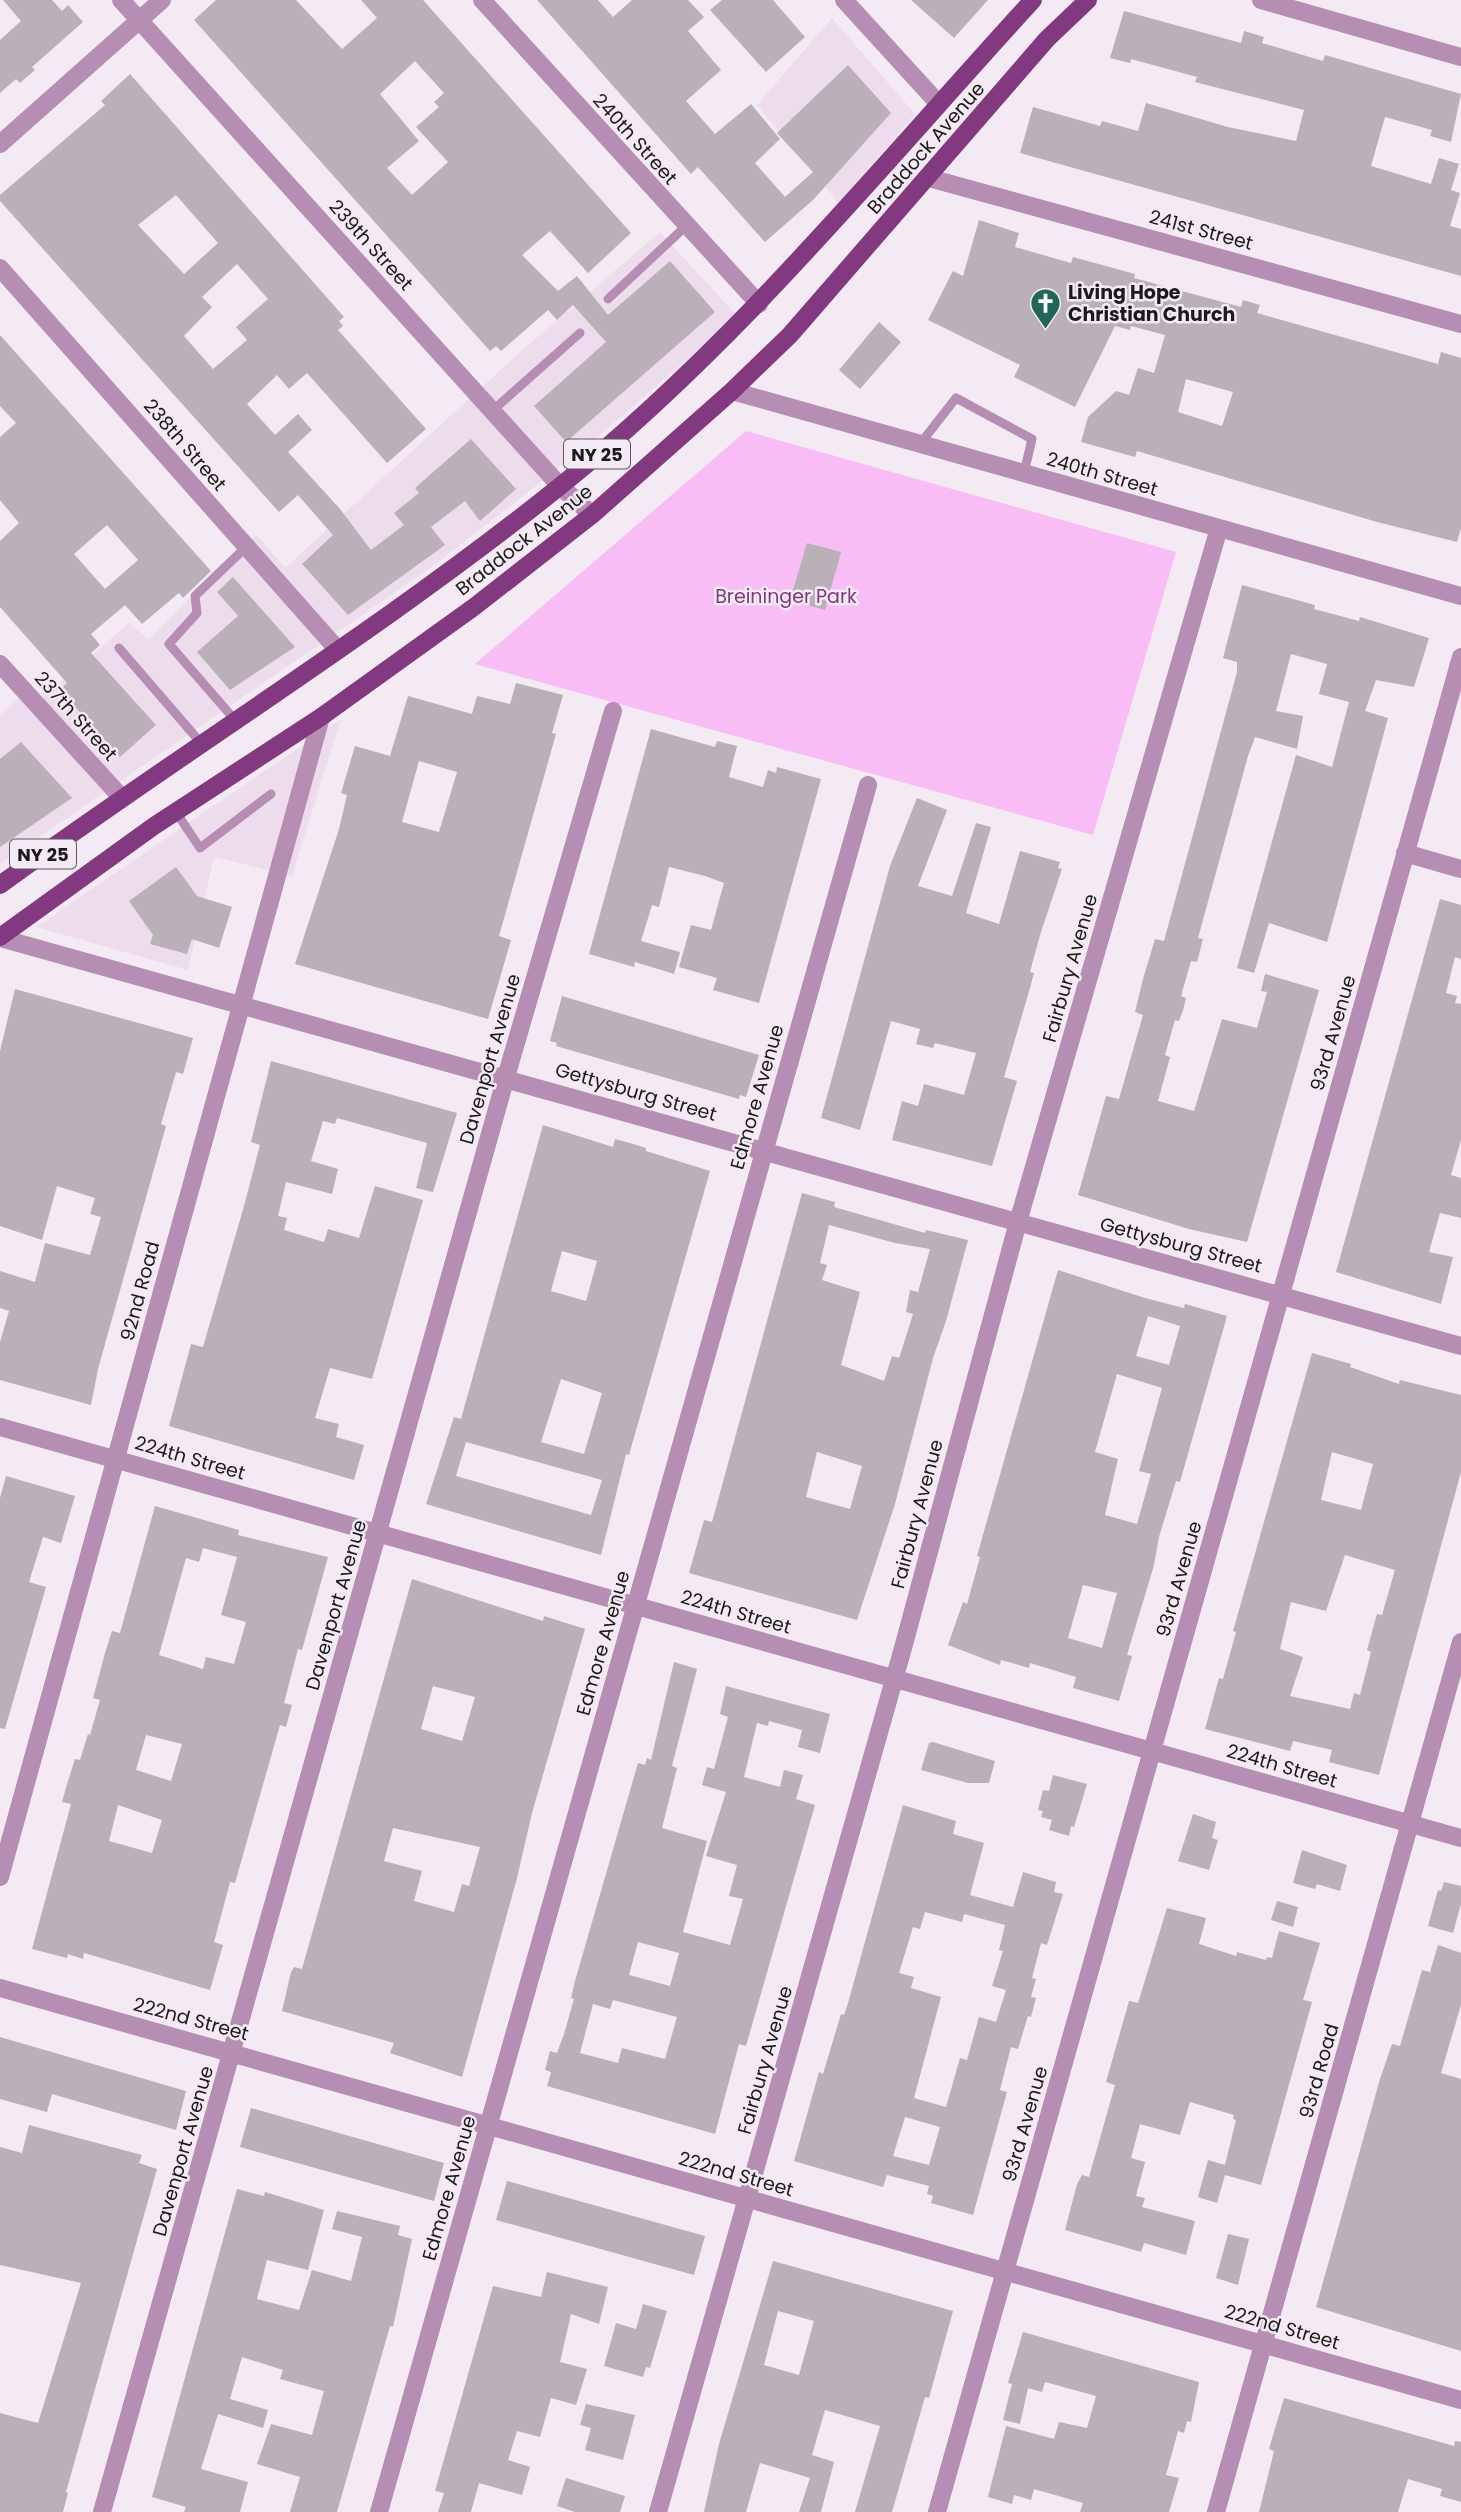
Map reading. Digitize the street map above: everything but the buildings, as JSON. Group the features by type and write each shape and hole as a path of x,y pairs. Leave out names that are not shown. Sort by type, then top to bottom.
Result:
{"main road":[{"name":"Braddock Avenue","path":"0,885 121,797 338,650 560,486 703,360 760,304 1033,0"},
{"name":"Braddock Avenue","path":"0,938 176,812 321,716 474,607 592,515 732,391 790,335 1047,39 1088,0"}],"street":[{"name":"239th Street","path":"121,0 560,486 592,515"},
{"path":"0,144 162,0"},
{"name":"240th Street","path":"482,0 760,304"},
{"path":"844,0 938,103"},
{"path":"1261,0 1461,57"},
{"name":"241st Street","path":"929,178 1461,324"},
{"name":"238th Street","path":"0,268 338,650"},
{"name":"240th Street","path":"732,391 1461,596"},
{"name":"Fairbury Avenue","path":"659,2512 895,1679 1018,1222 1219,528"},
{"name":"93rd Avenue","path":"937,2512 1461,657"},
{"name":"237th Street","path":"0,664 121,797"},
{"name":"Davenport Avenue","path":"102,2512 506,1077 613,711"},
{"name":"92nd Road","path":"0,1877 321,716"},
{"name":"Edmore Avenue","path":"379,2512 868,785"},
{"path":"1405,853 1461,869"},
{"name":"Gettysburg Street","path":"0,938 506,1077 1461,1346"},
{"name":"224th Street","path":"0,1427 1461,1838"},
{"name":"93rd Road","path":"1216,2512 1461,1642"},
{"name":"222nd Street","path":"0,1988 1461,2400"}],"lane":[{"path":"608,299 686,226"},
{"path":"492,411 580,334"},
{"path":"920,444 956,398 1032,439 1024,473"},
{"path":"235,720 169,644 197,613 195,596 246,547"},
{"path":"119,648 201,743"},
{"path":"176,812 200,848 271,794"}],"shaded area":[{"path":"832,18 915,114 839,203 757,105"},
{"path":"660,232 737,316 591,443 432,567 0,864 0,715 22,696 32,707 129,623 149,639 226,561 257,535 285,568 520,352"},
{"path":"341,719 292,876 214,857 188,970 36,927"}],"green space":[{"name":"Breininger Park","path":"746,431 1176,552 1093,835 475,664"}],"place":[{"name":"Living Hope Christian Church","path":"1045,330"}]}
